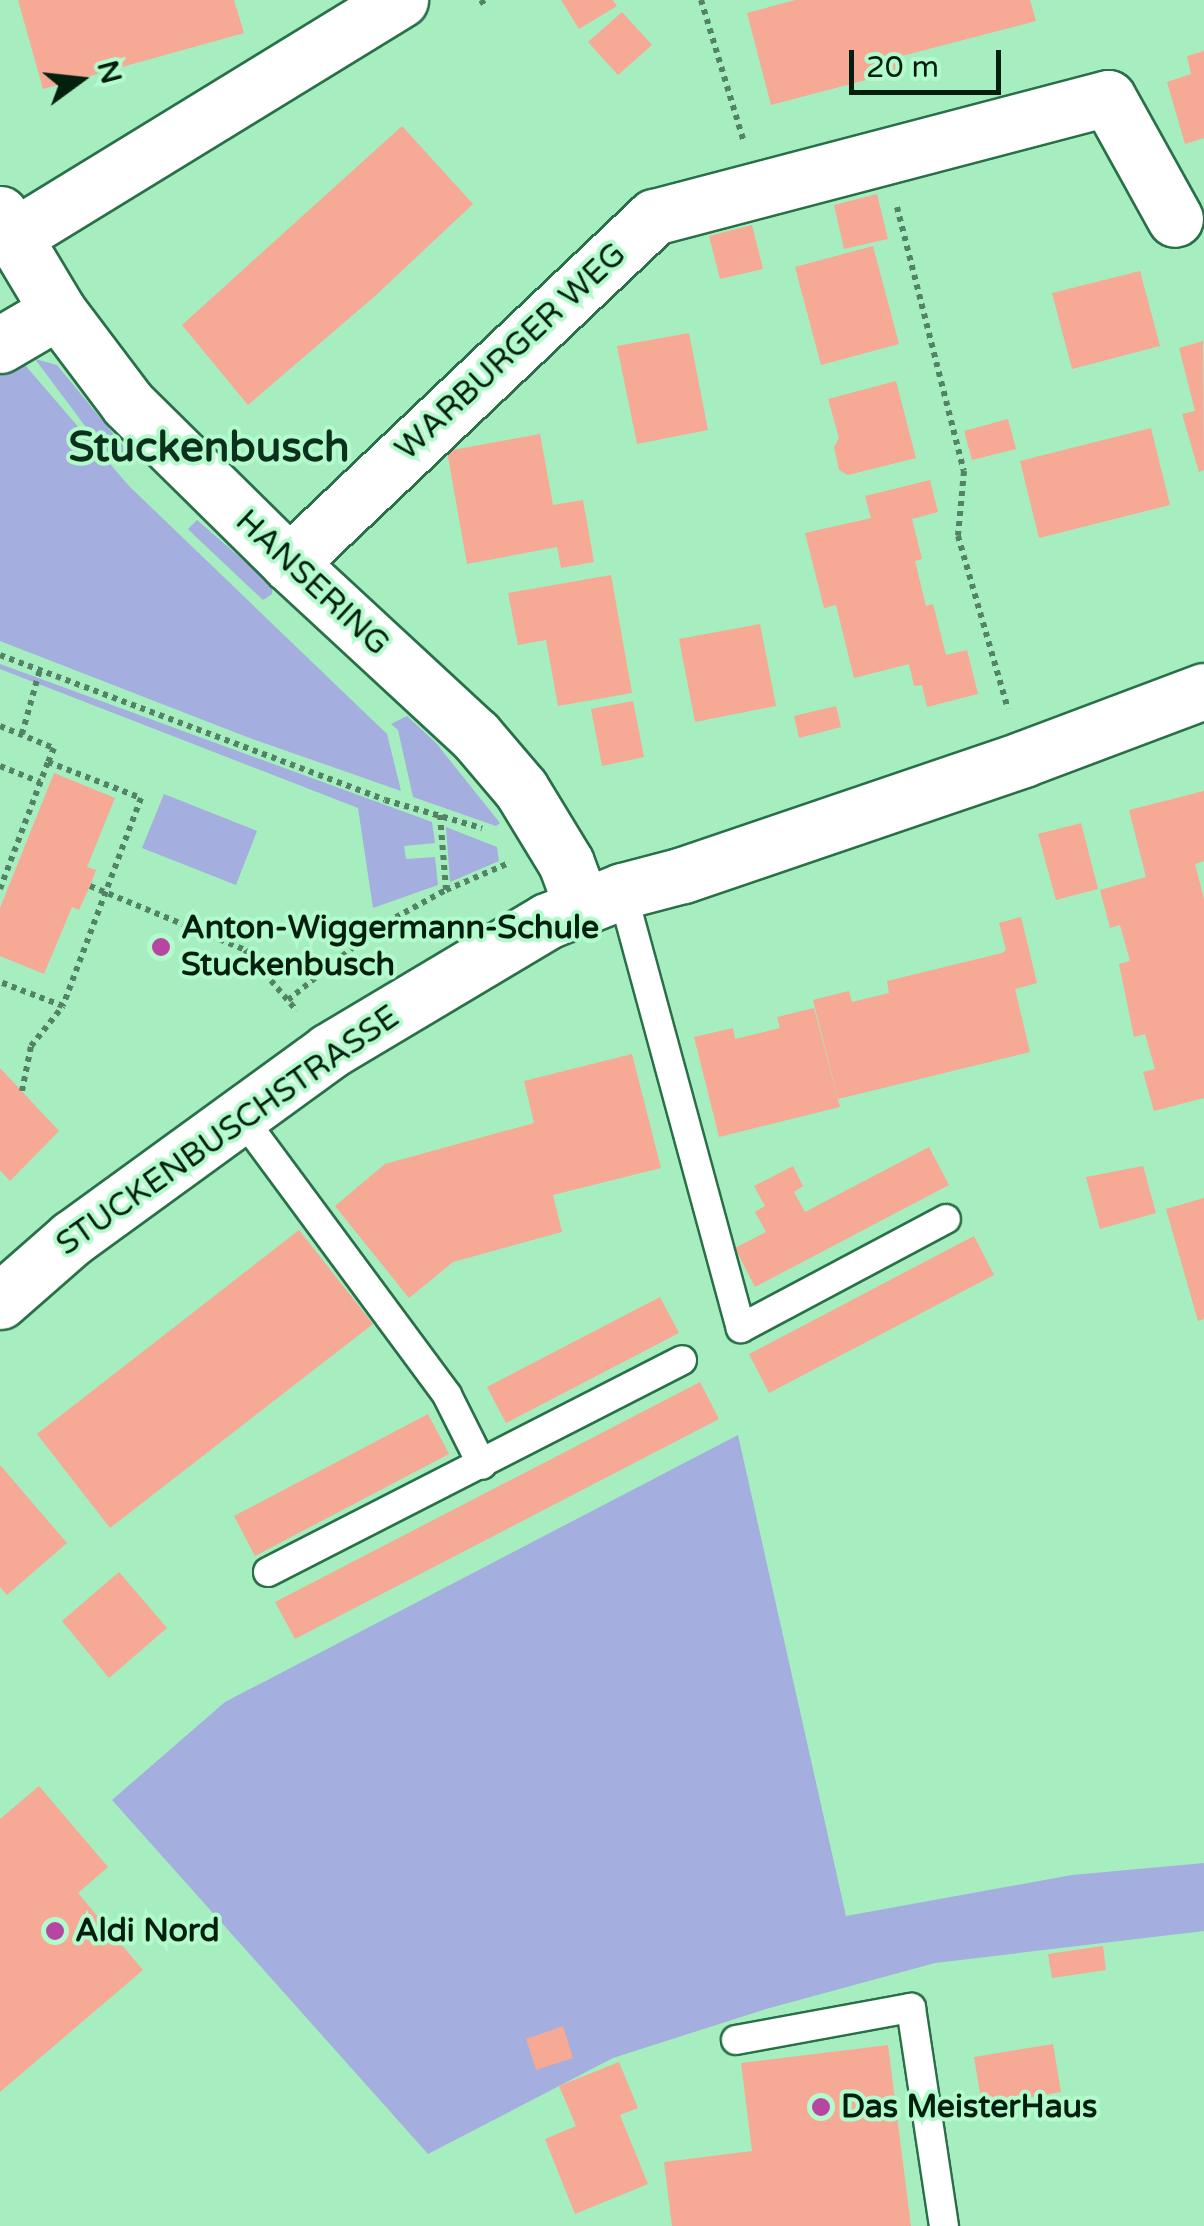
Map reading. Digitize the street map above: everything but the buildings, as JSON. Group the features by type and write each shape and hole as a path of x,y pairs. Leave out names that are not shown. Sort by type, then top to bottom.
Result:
{"street":[{"path":"6,226 400,0"},
{"name":"WARBURGER WEG","path":"289,562 654,217 1108,98 1175,219"},
{"name":"HANSERING","path":"6,226 58,311 128,404 289,562 475,735 521,790 590,887"},
{"path":"0,345 58,311"},
{"name":"STUCKENBUSCHSTRASSE","path":"0,1301 72,1238 329,1051 547,921 590,887 683,875 1022,759 1204,691"}],"lane":[{"path":"590,887 741,1328 946,1219"},
{"path":"240,1114 447,1395 482,1465"},
{"path":"268,1572 682,1360"},
{"path":"736,2040 911,2008 944,2226"}],"path":[{"path":"701,0 760,191"},
{"path":"884,158 964,472 958,536 1022,759"},
{"path":"0,655 351,788 494,832"},
{"path":"22,734 40,670"},
{"path":"0,726 54,748 0,888"},
{"path":"22,1090 31,1046 63,1006 141,798 48,762"},
{"path":"0,766 40,782"},
{"path":"440,815 446,890"},
{"path":"288,1000 378,926 446,890 540,850 590,887"},
{"path":"90,886 246,950 329,1051"},
{"path":"0,982 63,1006"}],"shaded area":[{"path":"19,358 129,486 387,734 401,791 247,737 0,641 0,369"},
{"path":"35,359 57,365 130,454 128,465 119,464 94,438"},
{"path":"197,520 273,586 272,594 263,600 194,535 188,529"},
{"path":"0,664 432,822 435,843 404,846 406,859 435,857 438,885 373,908 358,808 0,669"},
{"path":"407,716 436,743 500,823 496,826 413,797 398,730 391,724"},
{"path":"164,794 257,831 236,885 142,848"},
{"path":"446,827 497,847 499,861 450,882"},
{"path":"738,1435 846,1916 1072,1875 1204,1863 1204,1931 935,1963 766,2009 613,2058 428,2154 112,1800 225,1702"}],"place":[{"name":"Anton-Wiggermann-Schule Stuckenbusch","path":"161,947"},
{"name":"Aldi Nord","path":"55,1931"},
{"name":"Das MeisterHaus","path":"821,2107"}],"district":[{"name":"Stuckenbusch","path":"209,448"}]}
